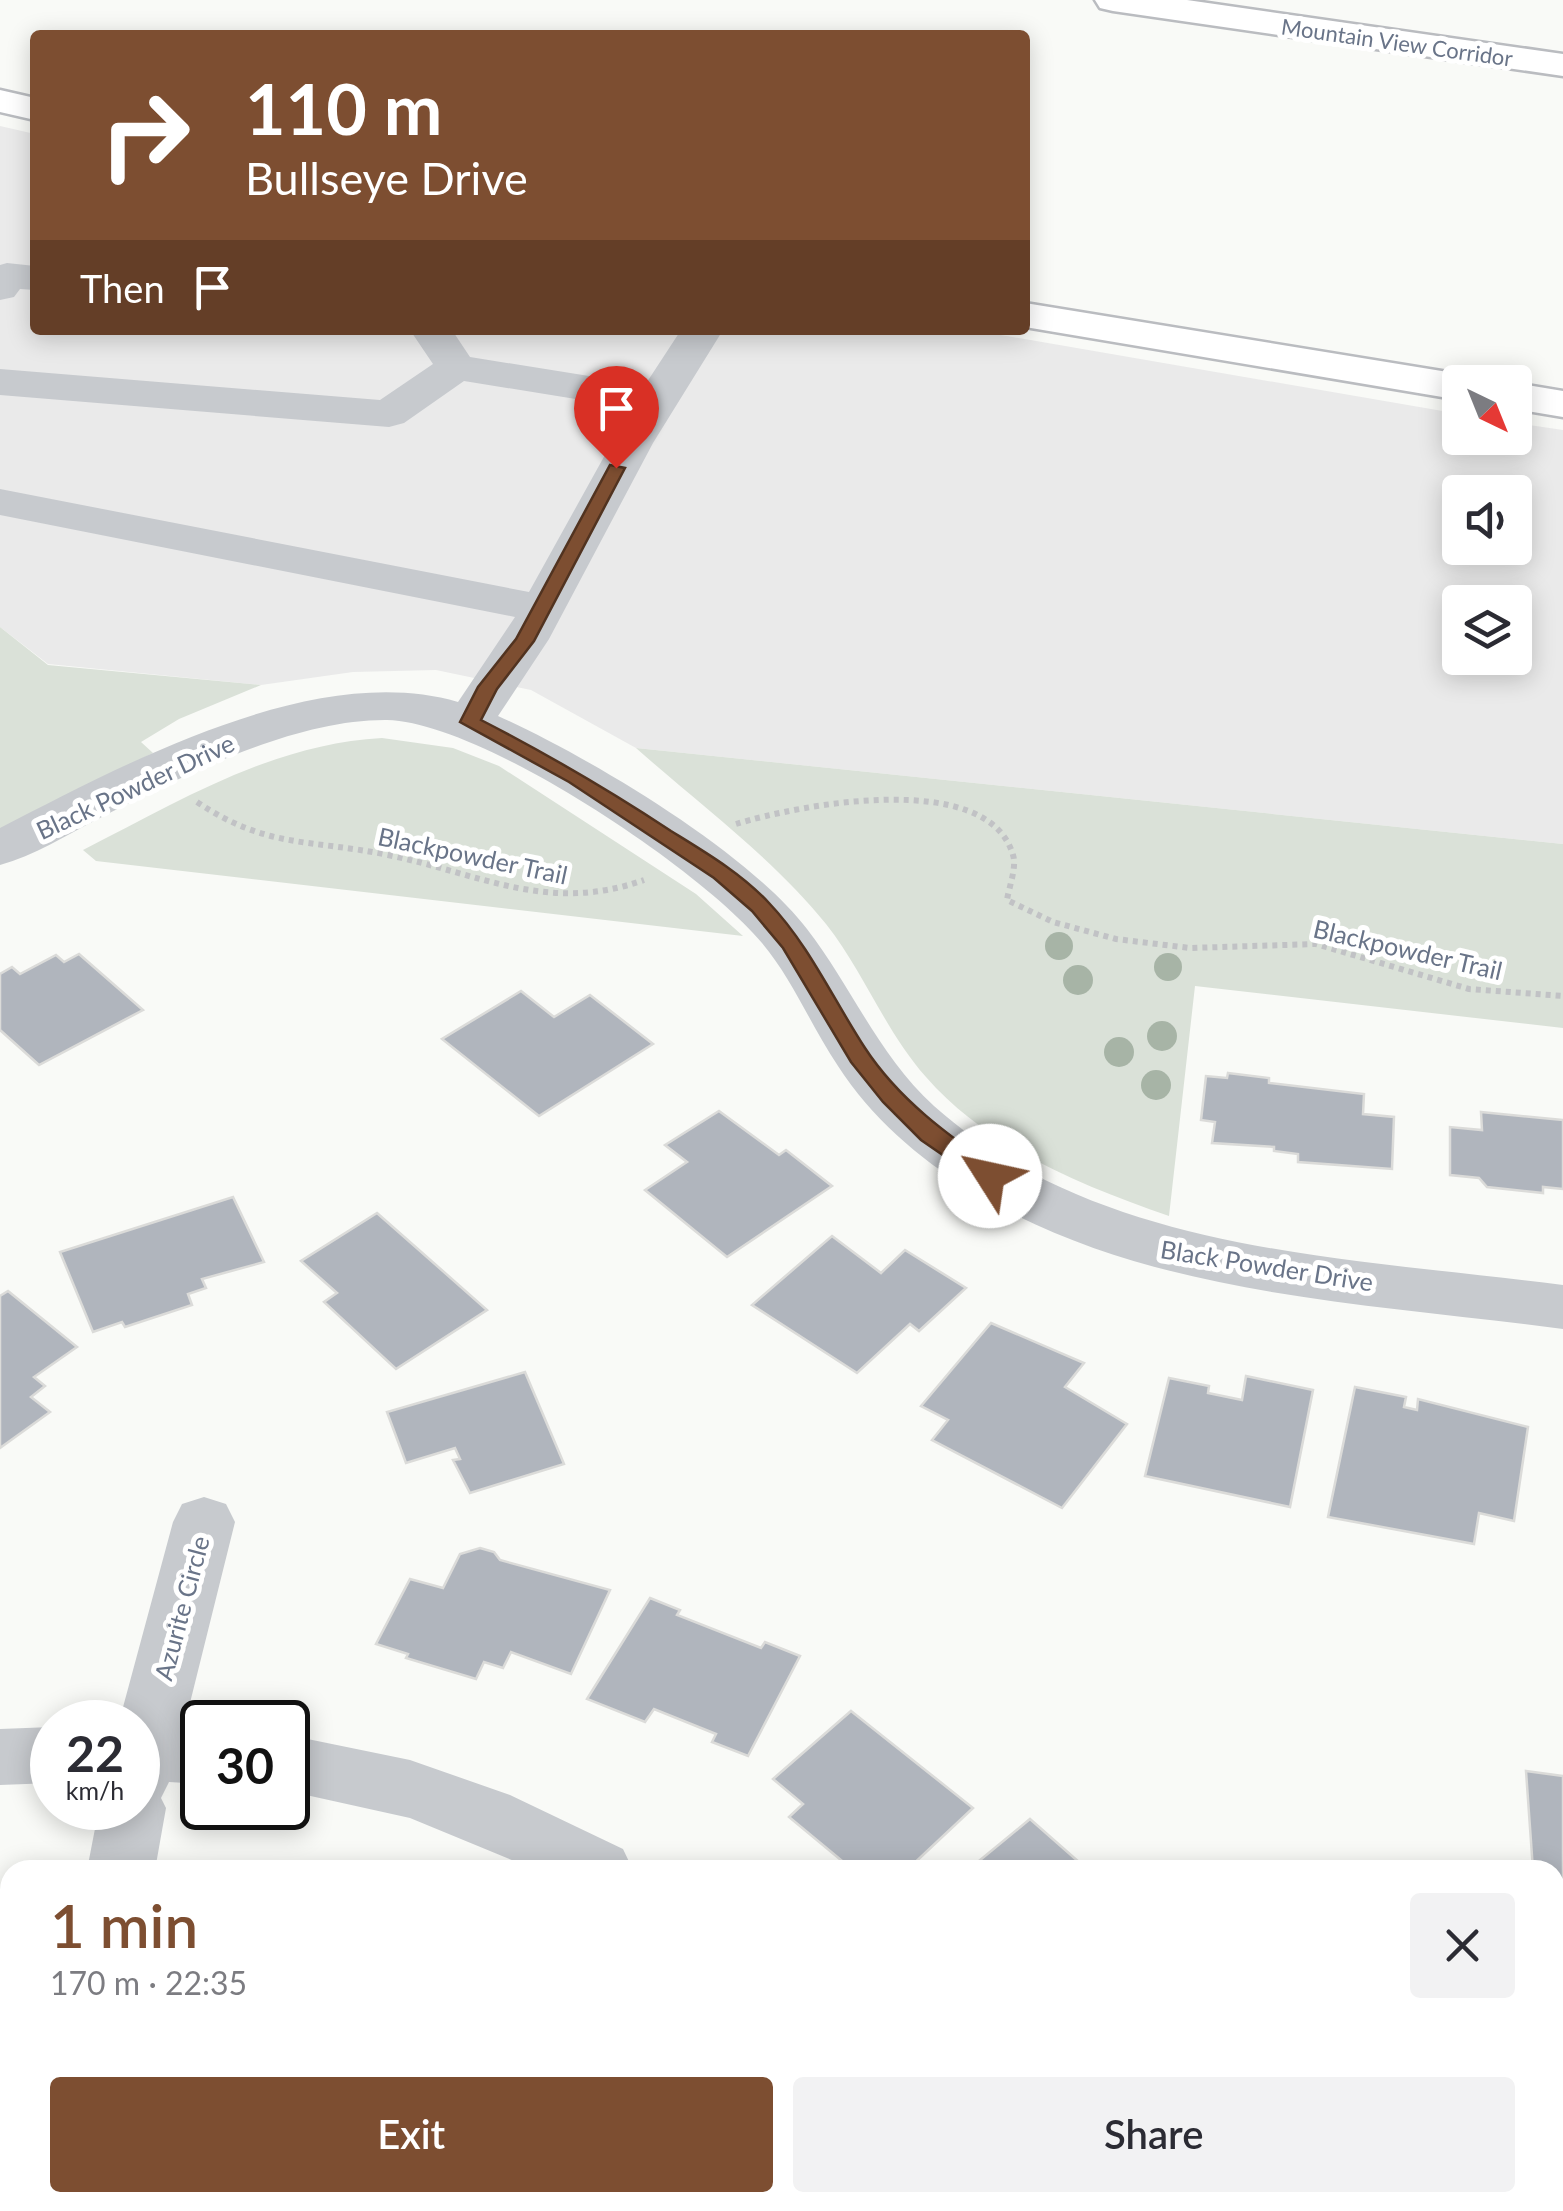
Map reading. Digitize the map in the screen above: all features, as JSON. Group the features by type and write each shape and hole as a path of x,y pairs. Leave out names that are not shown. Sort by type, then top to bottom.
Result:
{"highway":[{"name":"Mountain View Corridor","path":"1113,0 1563,65"},
{"path":"0,101 30,108"},
{"path":"1030,316 1442,384"},
{"path":"1532,399 1563,404"}],"street":[{"path":"0,288 8,275 30,277"},
{"path":"434,335 456,367"},
{"path":"470,722 488,687 525,641 654,399 699,335"},
{"path":"0,382 389,414 456,367 654,399"},
{"path":"0,502 540,608"},
{"name":"Black Powder Drive","path":"0,849 214,746 263,728 369,708 427,708 470,722 547,760 690,852 760,906 799,956 859,1056 930,1134 990,1176 1062,1215 1134,1243 1201,1259 1563,1307"},
{"name":"Azurite Circle","path":"160,1723 204,1522"},
{"path":"0,1757 30,1756"},
{"path":"310,1766 374,1776 472,1809 578,1860"},
{"name":"Azurite Circle","path":"124,1860 132,1830"}],"path":[{"name":"Blackpowder Trail","path":"160,773 226,825 254,838 287,846 388,855 520,891 582,898 614,892 739,822 792,806 946,801 989,820 1015,846 1018,874 1007,900 1053,922 1116,939 1190,948 1316,944 1469,989 1563,996"}],"shaded area":[{"path":"0,126 30,133 30,335 1001,335 1442,411 1442,455 1532,455 1532,425 1563,430 1563,844 636,748 531,690 436,670 353,672 261,685 48,664 0,627"},
{"path":"0,627 48,665 261,685 179,719 141,742 153,753 0,830"},
{"path":"382,738 453,748 499,766 696,894 743,936 96,861 83,850 191,795 265,763 303,751"},
{"path":"636,748 1563,844 1563,1028 1195,986 1169,1216 1038,1162 951,1102 911,1059 840,942 805,900 759,854"}],"building":[{"path":"79,954 143,1010 39,1065 0,1030 0,974 12,967 20,974 56,955 64,962"},
{"path":"521,991 554,1017 590,995 653,1044 539,1116 442,1039"},
{"path":"1228,1073 1269,1078 1269,1083 1364,1094 1363,1114 1394,1117 1392,1169 1298,1162 1298,1154 1274,1151 1274,1147 1212,1143 1215,1122 1201,1120 1206,1076 1227,1078"},
{"path":"719,1111 779,1155 786,1150 832,1186 727,1257 645,1190 687,1162 665,1145"},
{"path":"1481,1112 1563,1120 1563,1189 1543,1187 1543,1193 1487,1187 1479,1178 1450,1175 1450,1127 1482,1130"},
{"path":"233,1197 264,1262 202,1279 206,1288 188,1294 192,1305 125,1327 122,1322 93,1332 60,1252"},
{"path":"377,1213 487,1310 396,1369 324,1302 337,1293 301,1261"},
{"path":"832,1236 881,1273 905,1250 966,1288 919,1331 910,1324 857,1373 752,1305"},
{"path":"8,1291 77,1347 34,1377 45,1386 31,1397 50,1412 0,1448 0,1296"},
{"path":"991,1323 1084,1363 1065,1387 1127,1424 1062,1508 932,1440 948,1420 921,1406"},
{"path":"525,1372 564,1464 470,1493 453,1460 460,1459 455,1448 406,1463 387,1412"},
{"path":"1246,1376 1313,1390 1290,1507 1145,1476 1169,1378 1209,1386 1208,1393 1242,1400"},
{"path":"1355,1387 1406,1397 1404,1407 1417,1410 1418,1399 1528,1427 1514,1521 1479,1513 1474,1544 1328,1517"},
{"path":"480,1548 494,1552 500,1560 610,1590 571,1674 511,1652 503,1668 484,1662 476,1679 406,1658 408,1654 376,1644 410,1579 443,1588 460,1554"},
{"path":"650,1598 680,1610 677,1615 761,1648 765,1642 800,1656 748,1756 712,1742 716,1734 654,1709 645,1722 587,1699"},
{"path":"851,1711 973,1808 918,1860 841,1860 789,1817 803,1804 773,1779"},
{"path":"1526,1771 1563,1776 1563,1860 1532,1860"},
{"path":"1030,1819 1077,1860 980,1860"}],"route":[{"path":"616,468 525,641 488,687 470,722 576,778 722,873 760,906 791,943 859,1056 891,1096 930,1134 990,1176"}]}
